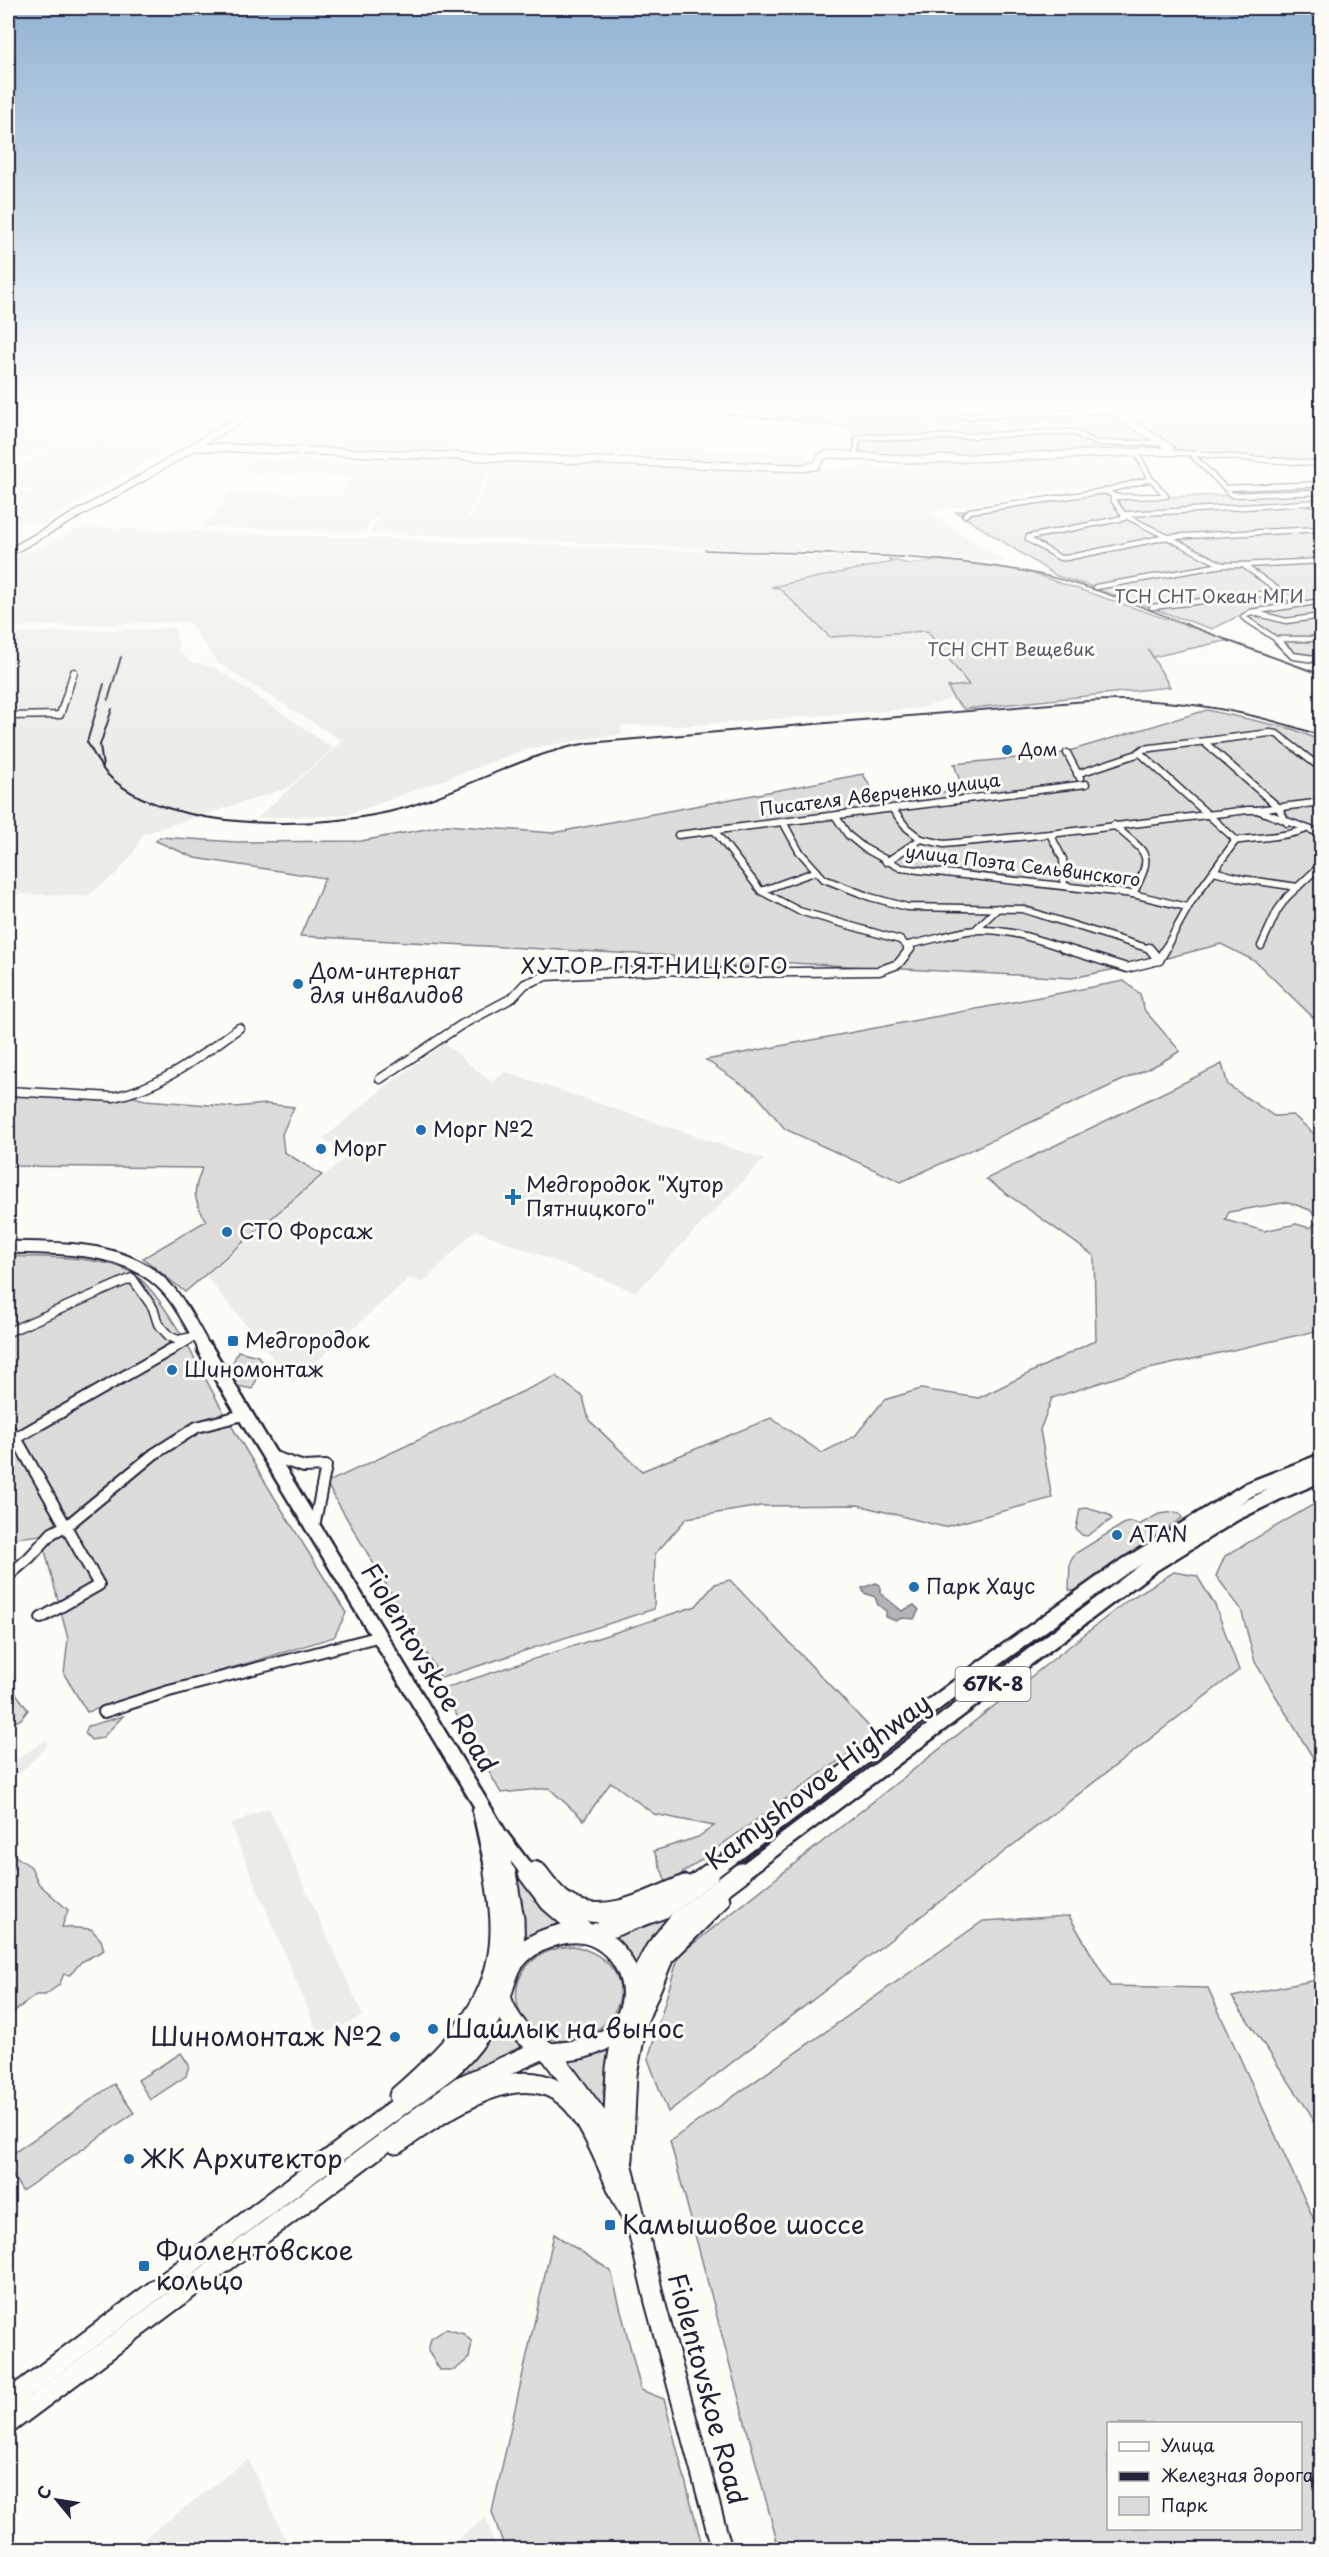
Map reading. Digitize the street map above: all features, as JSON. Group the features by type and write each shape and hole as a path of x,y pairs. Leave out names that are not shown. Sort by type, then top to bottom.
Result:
{"main road":[{"path":"8,553 60,523"},
{"name":"Fiolentovskoe Road","path":"8,1247 62,1250 124,1259 146,1269 171,1293 377,1636 449,1749 458,1770 499,1834 550,1902 589,1935"},
{"name":"Kamyshovoe Highway","path":"703,1879 971,1676 1119,1570 1250,1489 1322,1461"},
{"name":"Kamyshovoe Highway","path":"634,1989 655,1950 679,1920 1022,1662 1105,1596 1168,1552 1283,1488 1322,1474"},
{"path":"359,2137 372,2118 424,2075 468,2027 491,1985 500,1939 494,1873 478,1801"},
{"name":"Fiolentovskoe Road","path":"499,1834 514,1919 515,1960"},
{"path":"511,1850 534,1869 555,1893 574,1908 589,1912 604,1912 649,1901 703,1879"},
{"path":"623,2166 629,2063 638,2019 664,1956 705,1912 744,1879 756,1862"},
{"name":"67К-8","path":"515,1960 527,1950 552,1938 569,1933 589,1935 664,1908 703,1879"},
{"path":"589,1935 616,1953 626,1966 634,1989"},
{"path":"8,2401 428,2086 466,2051 501,1997 505,1979 515,1960"},
{"name":"67К-8","path":"624,2022 632,2008 634,1989"},
{"path":"501,1997 505,2013 514,2028 546,2051"},
{"path":"8,2424 459,2087 546,2051 587,2048 603,2041 624,2022"},
{"name":"Fiolentovskoe Road","path":"613,2138 616,2068 624,2022"},
{"name":"Fiolentovskoe Road","path":"546,2051 613,2138 623,2166 655,2302 722,2550"},
{"path":"347,2170 393,2146 476,2094 499,2083 520,2080 548,2085 576,2106 595,2137 620,2195 638,2226"}],"street":[{"path":"1100,523 1028,539 1063,559 1167,537 1322,530"},
{"path":"1140,523 1222,565"},
{"path":"1096,587 1222,565 1322,561"},
{"path":"1243,565 1298,604"},
{"path":"1152,607 1280,592"},
{"path":"1322,601 1251,612 1243,617 1277,639 1293,656 1322,661"},
{"path":"1251,612 1285,622 1322,616"},
{"path":"1277,639 1322,639"},
{"path":"8,716 60,715 74,672"},
{"path":"1067,753 1077,774 1098,769 1143,749 1270,733 1277,734 1322,769"},
{"path":"1204,742 1278,807 1287,823"},
{"path":"380,1079 460,1025 512,998 525,984 546,976 666,970 723,973 879,971 898,964 909,947 935,937 974,931 1000,931 1023,935 1127,968 1159,960 1187,908 1236,840 1139,752"},
{"name":"Писателя Аверченко улица","path":"678,835 893,810 1086,784 1077,774"},
{"path":"893,810 907,828 921,839 944,843 1050,834 1322,802"},
{"path":"1257,810 1304,830 1322,834"},
{"name":"улица Поэта Сельвинского","path":"836,817 858,844 874,857 912,869 1133,894 1187,908"},
{"path":"783,822 799,851 824,879 870,897 907,907 1022,909 1148,947 1159,960"},
{"path":"1114,825 1145,853 1147,867 1133,894"},
{"path":"714,830 761,891 800,911 900,940 909,947"},
{"path":"1234,842 1260,837 1284,837 1304,830"},
{"path":"1050,834 1063,859 1064,885"},
{"path":"886,862 921,839"},
{"path":"1261,946 1277,911 1322,864"},
{"path":"761,891 817,871"},
{"path":"1214,871 1243,879 1298,887"},
{"path":"974,931 998,908"},
{"path":"8,1091 112,1097 130,1094 176,1072 239,1028"},
{"path":"8,1332 132,1278 153,1308 158,1324 169,1336 178,1340 197,1336"},
{"path":"16,1438 197,1336"},
{"path":"8,1576 29,1558 52,1533 65,1526 154,1454 197,1427 243,1415"},
{"path":"8,1428 16,1438 99,1585 41,1618"},
{"path":"267,1454 304,1467 326,1466 313,1530"},
{"path":"104,1712 169,1691 377,1636"}],"shaded area":[{"path":"206,523 371,523 364,533 203,527"},
{"path":"376,523 946,523 1005,562 370,533"},
{"path":"83,527 889,559 893,562 774,587 779,588 830,637 927,631 969,686 949,687 953,698 922,708 681,726 621,725 622,734 530,748 347,815 257,818 342,741 218,663 189,622 8,627 8,561"},
{"path":"175,628 179,652 191,662 214,667 333,748 288,788 143,834 132,855 118,872 88,896 8,894 8,633"},
{"name":"Медгородок \"Хутор Пятницкого\"","path":"444,1043 491,1082 505,1072 764,1159 636,1292 475,1230 423,1283 409,1278 293,1383 206,1276 351,1153 323,1139 380,1091"},
{"path":"876,1583 880,1585 880,1593 902,1611 914,1605 919,1610 914,1619 902,1618 896,1621 886,1617 886,1611 878,1605 875,1597 864,1593 862,1588"},
{"path":"48,1739 45,1749 8,1784 8,1765"},
{"path":"269,1808 363,2016 319,2036 230,1824"},
{"path":"248,2459 290,2549 131,2549"},
{"path":"486,2517 496,2549 446,2549"}],"green space":[{"path":"974,523 1138,523 1219,564 1093,587 1057,576"},
{"path":"1144,523 1321,523 1321,560 1223,563"},
{"name":"ТСН СНТ Вещевик","path":"889,559 909,564 942,560 1025,571 1229,640 1153,657 1148,649 1170,687 964,709 953,698 948,687 969,685 927,631 830,637 779,588 771,587 892,562"},
{"name":"ТСН СНТ Океан МГИ","path":"1321,562 1321,657 1296,655 1259,626 1239,616 1212,629 1093,588 1223,565"},
{"path":"1207,710 1293,729 1321,741 1321,1025 1255,961 1221,944 1159,960 1072,978 756,961 756,966 675,969 673,956 300,936 325,878 195,858 156,841 160,837 236,842 361,841 447,825 553,833 863,774 877,798 963,790 954,764 1059,754"},
{"path":"1124,981 1140,994 1145,1011 1180,1051 1160,1063 901,1182 785,1129 756,1094 706,1060"},
{"path":"1222,1064 1228,1085 1274,1116 1293,1115 1321,1140 1321,1330 1127,1374 1052,1398 1040,1430 1052,1498 944,1527 858,1505 761,1506 687,1518 655,1554 654,1609 441,1678 326,1483 556,1376 583,1397 589,1420 642,1471 771,1418 822,1453 855,1436 884,1400 921,1389 979,1398 1096,1340 1094,1256 986,1179","holes":["1288,1202 1310,1210 1319,1220 1310,1228 1296,1224 1264,1231 1225,1220 1229,1212"]},
{"path":"8,1092 130,1096 145,1100 235,1107 266,1104 294,1107 282,1134 284,1152 322,1175 185,1292 143,1258 206,1221 195,1195 202,1168 8,1166"},
{"path":"8,1256 70,1258 102,1262 129,1271 142,1281 156,1297 170,1316 256,1467 346,1613 334,1637 87,1712 64,1674 68,1639 41,1535 8,1539"},
{"path":"238,1351 258,1356 264,1365 252,1389 233,1385 226,1379"},
{"path":"1321,1500 1321,1771 1255,1662 1241,1609 1216,1576 1225,1556"},
{"path":"1087,1508 1109,1515 1112,1519 1087,1536 1082,1535 1076,1529 1080,1509"},
{"path":"1175,1512 1182,1518 1074,1591 1069,1590 1070,1562 1076,1553 1125,1523 1132,1522 1139,1525 1159,1514"},
{"path":"1174,1572 1197,1576 1215,1605 1239,1670 668,2112 648,2059 679,1955 1128,1600"},
{"path":"730,1580 876,1734 667,1884 654,1851 698,1837 714,1826 654,1814 611,1782 584,1820 549,1788 501,1793 442,1689 696,1606 715,1584"},
{"path":"8,1685 28,1710 21,1719 8,1726"},
{"path":"123,1716 102,1738 91,1740 85,1733 88,1726"},
{"path":"8,1851 31,1867 39,1884 68,1910 62,1927 91,1929 101,1940 104,1950 81,1962 70,1975 64,1974 59,1985 45,1995 36,1995 8,2016"},
{"path":"513,1857 574,1928 521,1945 509,1859"},
{"path":"682,1904 635,1968 607,1938"},
{"path":"1069,1916 1110,1986 1208,1988 1321,2235 1321,2549 779,2549 670,2141 983,1921"},
{"path":"573,1946 586,1950 608,1963 619,1983 620,1995 617,2007 609,2019 597,2030 573,2039 551,2039 534,2031 522,2017 517,2000 518,1982 528,1965 546,1953"},
{"path":"1322,1979 1321,2141 1310,2113 1232,1997"},
{"path":"499,2016 507,2032 527,2049 454,2083 451,2079 474,2058"},
{"path":"609,2045 603,2092 607,2112 602,2115 562,2060 587,2058"},
{"path":"181,2053 189,2065 186,2076 150,2100 138,2080"},
{"path":"114,2084 134,2113 22,2191 8,2168 8,2157"},
{"path":"554,2234 611,2271 641,2390 664,2399 703,2549 505,2549 492,2512"},
{"path":"446,2329 464,2334 472,2342 469,2358 455,2370 440,2370 428,2351 431,2339"}],"railway":[{"path":"705,550 867,555 948,561 1028,572 1105,593 1230,641"},
{"path":"1226,640 1322,675"},
{"path":"108,700 121,657"},
{"path":"104,684 87,742 106,773 133,793 167,808 206,817 249,822 334,821 404,808 539,756 588,743 1087,701 1147,701 1206,707 1265,719 1322,736"},
{"path":"103,767 100,745 112,709"}],"place":[{"name":"Дом","path":"1007,750"},
{"name":"Дом-интернат для инвалидов","path":"298,984"},
{"name":"Морг №2","path":"421,1130"},
{"name":"Морг","path":"321,1149"},
{"name":"Медгородок \"Хутор Пятницкого\"","path":"513,1197"},
{"name":"СТО Форсаж","path":"227,1232"},
{"name":"Медгородок","path":"233,1341"},
{"name":"Шиномонтаж","path":"172,1370"},
{"name":"ATAN","path":"1117,1535"},
{"name":"Парк Хаус","path":"914,1587"},
{"name":"Шашлык на вынос","path":"433,2029"},
{"name":"Шиномонтаж №2","path":"395,2037"},
{"name":"ЖК Архитектор","path":"129,2159"},
{"name":"Камышовое шоссе","path":"610,2225"},
{"name":"Фиолентовское кольцо","path":"144,2266"}],"district":[{"name":"ХУТОР ПЯТНИЦКОГО","path":"655,966"}]}
